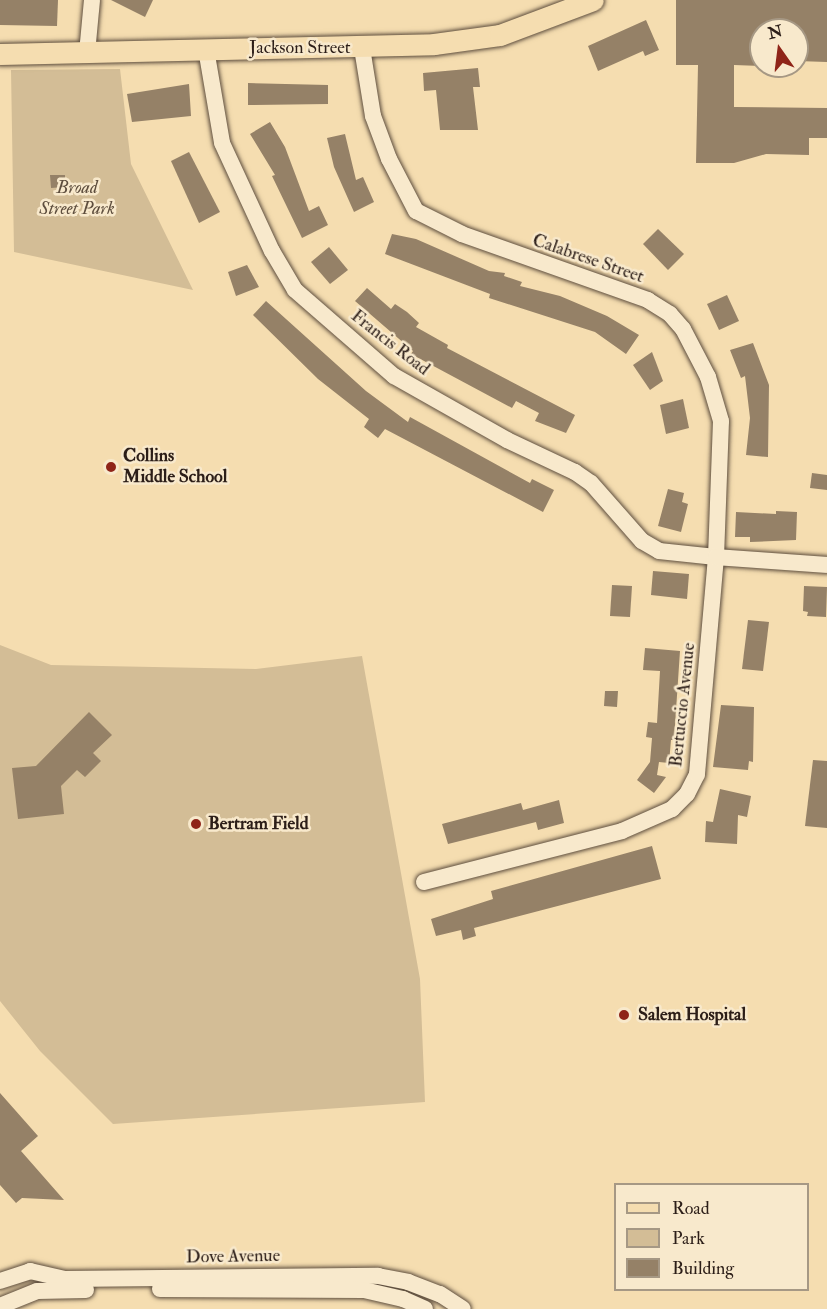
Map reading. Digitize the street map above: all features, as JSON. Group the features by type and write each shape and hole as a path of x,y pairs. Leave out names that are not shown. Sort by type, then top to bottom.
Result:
{"main road":[{"name":"Jackson Street","path":"0,54 362,48 434,44 500,35 593,0"}],"street":[{"path":"87,53 92,0"},
{"name":"Calabrese Street","path":"362,48 373,116 389,159 416,211 462,234 648,300 670,314 683,329 708,377 722,421 716,557"},
{"name":"Francis Road","path":"206,49 222,143 272,251 295,290 394,376 507,440 583,477 623,524 651,546 659,551 716,557"},
{"path":"716,557 827,566"},
{"name":"Bertuccio Avenue","path":"424,882 622,831 652,820 687,794 697,774 716,557"},
{"name":"Dove Avenue","path":"0,1281 30,1271 66,1279 378,1276 418,1286 463,1309"},
{"name":"Dove Avenue","path":"0,1306 37,1291 364,1290 404,1299 425,1309"}],"green space":[{"name":"Broad Street Park","path":"120,69 131,164 193,290 14,252 11,70"},
{"name":"Bertram Field","path":"0,645 51,665 256,669 362,656 420,979 425,1102 113,1124 40,1051 0,1001"}],"building":[{"path":"0,0 58,0 57,26 0,25"},
{"path":"111,0 153,0 145,17"},
{"path":"676,0 827,0 827,62 809,61 809,18 749,18 749,66 734,65 734,107 827,108 827,138 809,138 809,155 766,154 734,163 696,163 698,65 676,65"},
{"path":"646,20 659,50 645,56 643,51 598,71 588,46"},
{"path":"478,68 480,87 473,87 478,130 440,130 436,90 424,91 423,73"},
{"path":"248,83 328,85 328,104 248,105"},
{"path":"189,84 191,116 132,122 127,94"},
{"path":"270,122 285,147 309,211 319,206 328,225 302,238 272,176 275,175 250,134"},
{"path":"345,134 356,180 363,177 374,202 354,212 334,167 327,138"},
{"path":"189,152 220,212 199,223 171,161"},
{"path":"50,175 65,175 65,187 51,188"},
{"path":"658,229 684,254 668,270 643,244"},
{"path":"392,234 416,239 489,271 505,273 504,276 522,282 520,286 560,296 607,316 639,335 626,354 595,332 489,298 490,294 385,254"},
{"path":"329,247 348,270 330,284 311,262"},
{"path":"247,265 259,287 236,296 228,272"},
{"path":"367,288 391,309 395,304 407,312 419,323 416,327 448,345 447,348 575,415 566,433 535,421 539,413 516,401 512,408 411,354 413,351 355,301"},
{"path":"727,295 739,321 719,330 707,304"},
{"path":"266,301 366,391 408,422 410,417 530,483 532,479 554,490 543,512 385,429 378,438 364,427 369,419 318,379 253,315"},
{"path":"753,343 769,385 768,457 746,455 750,418 745,376 741,378 730,350"},
{"path":"652,352 663,381 650,390 633,365"},
{"path":"683,399 689,428 666,434 660,405"},
{"path":"812,473 827,475 827,490 810,488"},
{"path":"668,489 684,493 682,502 688,504 681,532 658,526"},
{"path":"776,511 797,512 796,540 750,542 750,537 735,537 736,512 776,514"},
{"path":"653,571 689,574 687,599 651,595"},
{"path":"612,585 632,586 630,617 610,616"},
{"path":"804,586 827,587 826,617 807,616 808,612 803,611"},
{"path":"748,620 769,622 763,671 742,669"},
{"path":"645,648 680,651 674,740 671,740 669,763 659,762 657,775 666,777 654,793 637,780 650,762 652,738 646,737 648,722 657,723 660,671 643,670"},
{"path":"605,691 618,691 617,707 604,706"},
{"path":"721,705 754,707 753,762 749,761 748,770 713,767"},
{"path":"89,712 112,735 93,753 101,761 85,777 77,770 61,786 64,814 18,819 12,768 36,766"},
{"path":"813,760 827,761 827,828 805,826"},
{"path":"720,789 751,796 747,817 738,815 737,844 705,842 706,821 713,822"},
{"path":"559,800 564,823 538,830 536,822 448,844 442,824 521,803 523,810"},
{"path":"652,846 661,879 474,928 476,936 463,940 461,930 436,936 431,919 493,899 491,891"},
{"path":"0,1093 38,1136 21,1151 64,1200 22,1198 16,1203 0,1185"}],"place":[{"name":"Collins Middle School","path":"111,467"},
{"name":"Bertram Field","path":"196,824"},
{"name":"Salem Hospital","path":"624,1015"}]}
